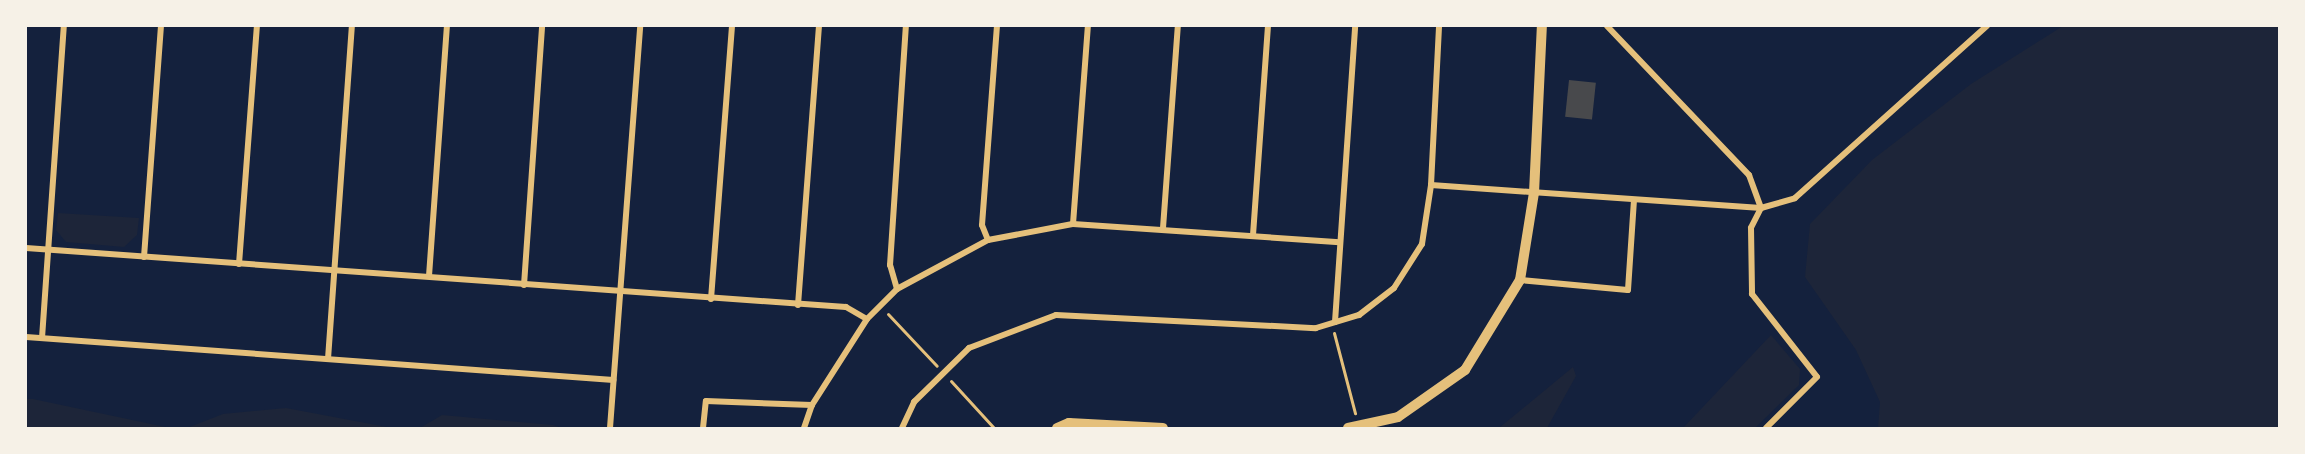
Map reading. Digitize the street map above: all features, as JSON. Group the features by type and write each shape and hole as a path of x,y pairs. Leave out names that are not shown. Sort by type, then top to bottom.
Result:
{"street":[{"path":"42,338 64,26"},
{"path":"144,256 161,26"},
{"path":"239,264 257,26"},
{"path":"328,360 352,26"},
{"path":"429,276 447,26"},
{"path":"524,285 542,26"},
{"path":"610,429 640,26"},
{"path":"711,299 732,26"},
{"path":"798,305 819,26"},
{"path":"897,289 890,265 906,26"},
{"path":"988,240 982,225 997,26"},
{"path":"1073,224 1088,26"},
{"path":"1163,228 1178,26"},
{"path":"1253,235 1268,26"},
{"path":"1333,322 1355,26"},
{"path":"902,429 914,402 969,348 1056,315 1316,328 1359,315 1394,288 1422,244 1431,185 1439,26"},
{"path":"1348,429 1398,417 1465,370 1520,280 1534,193 1542,26"},
{"path":"1607,26 1749,175 1761,208 1751,228 1752,294 1817,377 1766,429"},
{"path":"1431,185 1761,208 1794,198 1987,26"},
{"path":"1520,280 1628,290 1634,200"},
{"path":"804,429 812,405 867,319 897,289 988,240 1073,224 1163,228 1339,242"},
{"path":"26,248 429,276 621,293 846,307 867,319"},
{"path":"26,337 614,380"},
{"path":"703,429 706,401 812,405"},
{"path":"1057,429 1069,423 1163,429"}],"path":[{"path":"1333,322 1354,413"}],"shaded area":[{"path":"2063,26 2279,26 2279,428 1878,428 1880,402 1856,350 1805,277 1810,224 1872,160 1971,84"},
{"path":"58,213 139,218 137,235 124,247 66,242 56,230"},
{"path":"1771,335 1800,369 1799,385 1755,428 1683,428"},
{"path":"1573,367 1576,376 1547,428 1499,428"},
{"path":"26,399 33,399 170,428 26,428"},
{"path":"286,408 392,428 187,428 223,414"},
{"path":"442,415 553,425 562,428 420,428"}],"building":[{"path":"1569,80 1596,83 1592,120 1565,117"}]}
